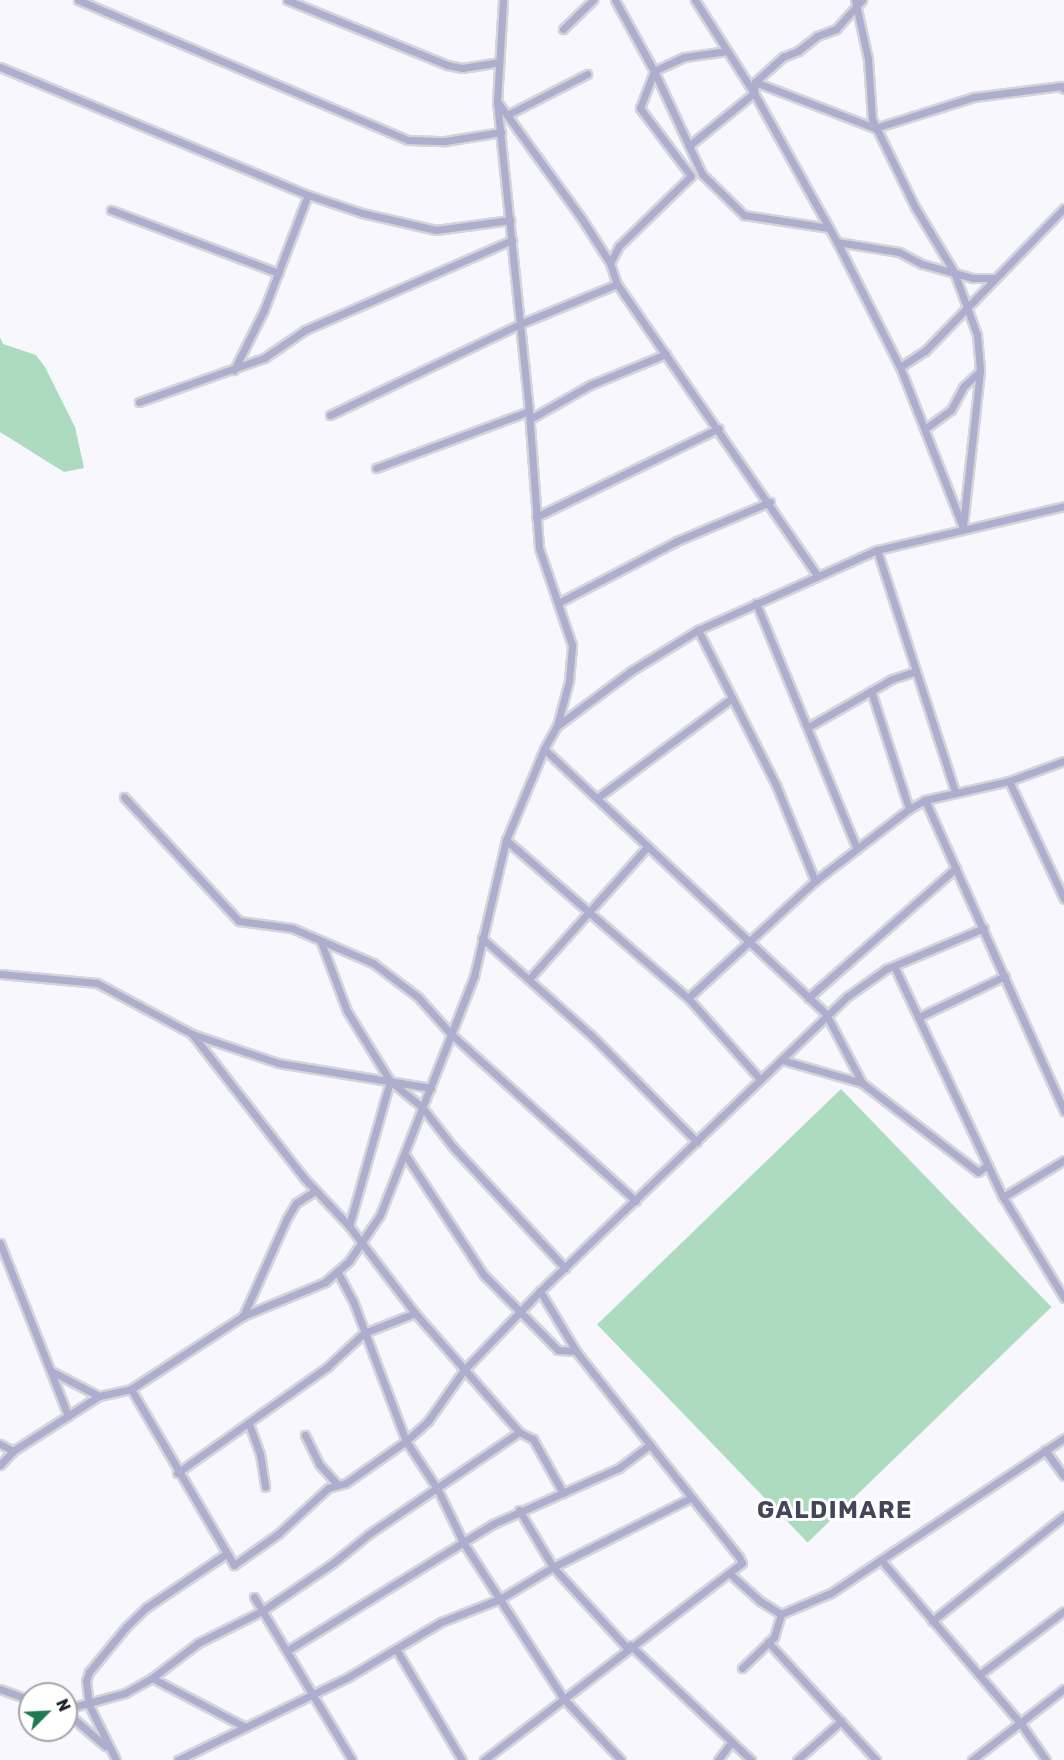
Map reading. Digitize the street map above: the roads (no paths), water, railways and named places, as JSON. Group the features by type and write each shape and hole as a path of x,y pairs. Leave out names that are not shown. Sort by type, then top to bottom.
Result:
{"street":[{"path":"78,0 408,140 445,141 501,132"},
{"path":"287,0 447,65 462,68 499,62"},
{"path":"0,1465 14,1452 99,1396 131,1389 243,1316 308,1290 338,1273 361,1246 380,1215 406,1156 422,1107 474,976 506,840 544,749 558,726 569,681 572,645 539,548 530,419 498,102 503,0"},
{"path":"563,29 593,0"},
{"path":"615,0 654,71 702,174 744,215 830,228"},
{"path":"695,0 754,93 830,228 900,367 926,428 963,528"},
{"path":"855,0 855,11 868,59 875,128 920,216 954,272 969,304 981,371 963,528"},
{"path":"690,145 754,93 755,82 783,57 817,36 836,29 855,11 862,0"},
{"path":"692,176 640,108 654,71 684,57 727,51"},
{"path":"0,68 308,195 425,230 510,220"},
{"path":"507,115 587,74"},
{"path":"755,82 875,128 974,97 1063,89"},
{"path":"498,102 610,263 617,284 770,502 818,576"},
{"path":"610,263 619,246 692,176 702,174"},
{"path":"234,370 279,273 308,195"},
{"path":"900,367 925,351 1064,208"},
{"path":"111,210 279,273"},
{"path":"139,402 264,358 305,330 512,240"},
{"path":"837,242 899,252 922,264 973,278 994,278"},
{"path":"330,415 520,324 617,284"},
{"path":"530,419 600,380 666,354"},
{"path":"926,428 951,410 963,387 981,371"},
{"path":"376,468 529,411"},
{"path":"537,517 719,428"},
{"path":"558,603 677,541 770,502"},
{"path":"558,726 631,671 698,630 877,550 1064,506"},
{"path":"877,550 914,672 929,705 955,791"},
{"path":"756,603 810,726 856,847"},
{"path":"698,630 776,785 815,881"},
{"path":"810,726 871,691 914,672"},
{"path":"871,691 909,809"},
{"path":"597,798 732,698"},
{"path":"544,749 826,1014 862,1083"},
{"path":"688,998 815,881 856,847 909,809 925,800 955,791 1009,781 1064,761"},
{"path":"1009,781 1064,899"},
{"path":"124,797 239,921 292,928 373,963 418,997 451,1034 636,1202"},
{"path":"925,800 1064,1111"},
{"path":"506,840 688,998 760,1079"},
{"path":"529,979 591,913 648,846"},
{"path":"808,998 956,868"},
{"path":"131,1389 177,1473 234,1565 278,1533 328,1488 338,1485 406,1441 428,1421 464,1370 518,1313 636,1202 826,1014 875,974 895,968 984,928"},
{"path":"482,938 592,1036 697,1142"},
{"path":"321,942 347,1011 390,1081 422,1107 453,1147 565,1268"},
{"path":"895,968 1003,1197 1064,1298"},
{"path":"0,974 97,983 192,1034 278,1064 431,1088"},
{"path":"919,1017 1005,976"},
{"path":"192,1034 315,1191 349,1226 361,1246 415,1313 519,1432 533,1439 563,1493"},
{"path":"782,1060 862,1083 978,1172 988,1166"},
{"path":"349,1226 390,1081"},
{"path":"406,1156 484,1275 518,1313 558,1350 576,1351"},
{"path":"1003,1197 1064,1160"},
{"path":"243,1316 287,1218 296,1203 315,1191"},
{"path":"0,1243 53,1372 68,1416"},
{"path":"338,1273 406,1441 438,1490 463,1542 563,1698 621,1760"},
{"path":"484,1760 628,1647 742,1563 740,1557 690,1498 576,1351 540,1291"},
{"path":"177,1473 335,1361 364,1333 415,1313"},
{"path":"53,1372 99,1396"},
{"path":"249,1424 261,1454 265,1487"},
{"path":"78,1708 153,1678 198,1643 262,1611 369,1534 438,1490 519,1432"},
{"path":"305,1436 319,1464 338,1485"},
{"path":"781,1614 831,1593 1064,1438"},
{"path":"0,1444 14,1452"},
{"path":"288,1650 519,1510 619,1468 650,1445"},
{"path":"1045,1450 1064,1476"},
{"path":"178,1760 312,1694 441,1622 500,1599 553,1567 690,1498"},
{"path":"519,1510 553,1567 628,1647 751,1760"},
{"path":"932,1621 1064,1516"},
{"path":"116,1760 107,1747 89,1705 86,1682 89,1672 126,1627 147,1607 226,1554"},
{"path":"881,1560 1021,1724 1046,1760"},
{"path":"729,1573 760,1601 781,1614"},
{"path":"254,1597 288,1650 352,1760"},
{"path":"980,1675 1064,1611"},
{"path":"742,1668 774,1637 781,1614"},
{"path":"768,1642 876,1760"},
{"path":"396,1649 462,1760"},
{"path":"153,1678 245,1727"},
{"path":"0,1689 18,1696"},
{"path":"972,1760 1064,1689"},
{"path":"797,1760 841,1721"},
{"path":"78,1722 107,1747"},
{"path":"718,1760 730,1743"}],"district":[{"name":"GALDIMARE","path":"835,1511"}]}
